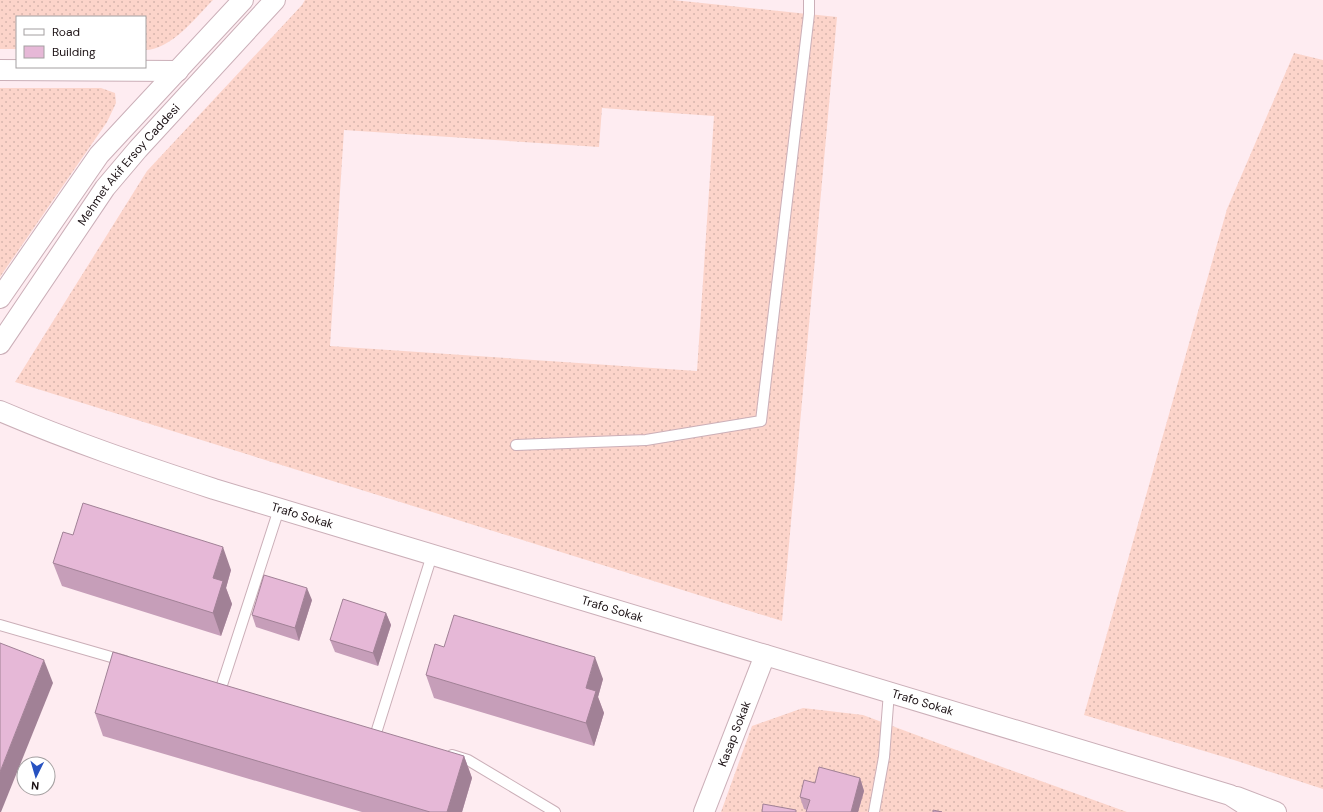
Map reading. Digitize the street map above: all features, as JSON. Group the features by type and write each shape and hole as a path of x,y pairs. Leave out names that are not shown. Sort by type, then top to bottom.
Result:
{"street":[{"name":"Mehmet Akif Ersoy Caddesi","path":"0,298 99,155 242,0"},
{"name":"Mehmet Akif Ersoy Caddesi","path":"0,344 105,188 138,149 275,0"},
{"path":"0,70 178,71"},
{"name":"Trafo Sokak","path":"0,411 42,429 126,460 214,489 1230,795 1276,812"},
{"name":"Kasap Sokak","path":"704,812 765,655"},
{"name":"Trafo Sokak","path":"1230,795 1244,804 1250,812"}],"lane":[{"path":"516,445 646,440 761,421 809,14 809,0"},
{"path":"221,688 278,509"},
{"path":"376,733 432,555"},
{"path":"0,625 137,664"},
{"path":"874,812 884,757 889,692"},
{"path":"445,753 468,760 554,812"}],"shaded area":[{"path":"0,0 213,0 173,39 155,49 146,50 146,16 16,16 16,49 0,49"},
{"path":"305,0 673,0 837,17 782,621 15,382 147,171","holes":["602,108 714,116 697,371 330,346 344,130 599,147"]},
{"path":"1294,53 1323,60 1323,789 1234,760 1084,715 1227,209"},
{"path":"0,88 101,88 115,93 116,103 107,122 0,277"},
{"path":"803,708 863,715 1127,812 721,812 752,726"}],"building":[{"path":"83,503 223,547 213,578 223,581 213,613 53,563 63,532 73,535"},
{"path":"264,575 307,588 295,628 252,615"},
{"path":"343,599 386,613 373,653 330,640"},
{"path":"454,615 595,657 586,688 596,691 586,723 426,675 435,644 444,647"},
{"path":"0,643 44,660 0,772"},
{"path":"113,652 464,756 447,812 430,812 95,713"},
{"path":"819,767 860,778 851,812 806,812 810,800 800,797 804,780 815,783"},
{"path":"763,804 796,810 796,812 762,812"}]}
